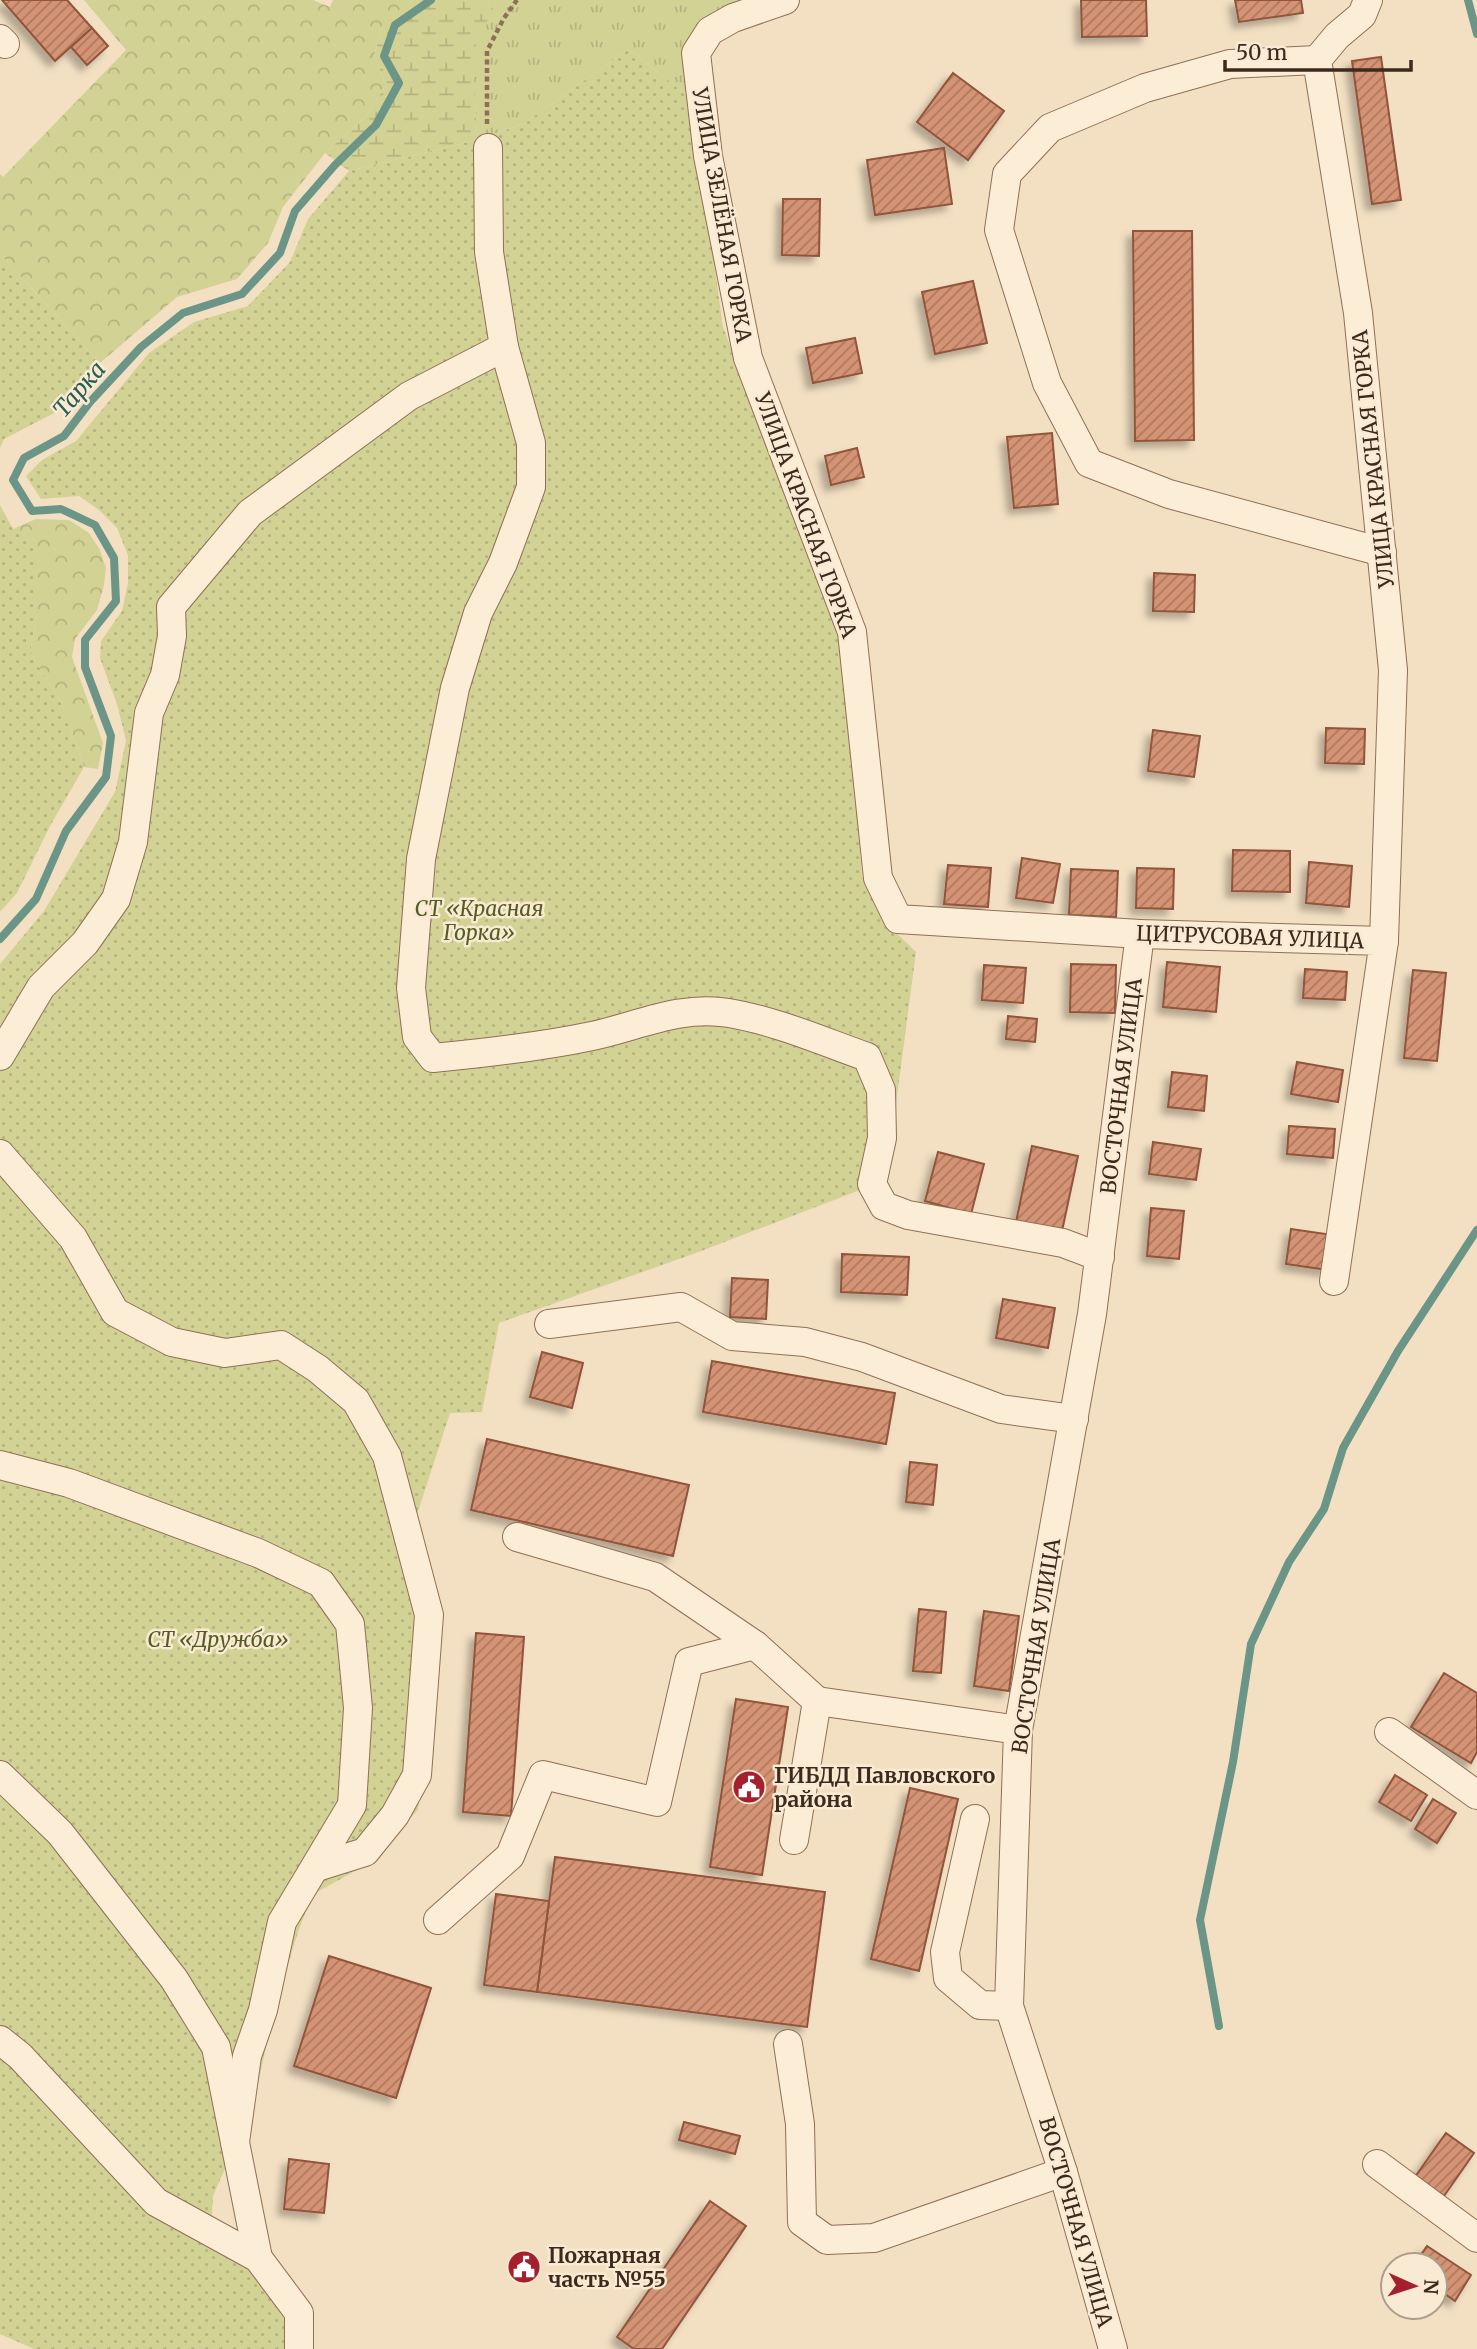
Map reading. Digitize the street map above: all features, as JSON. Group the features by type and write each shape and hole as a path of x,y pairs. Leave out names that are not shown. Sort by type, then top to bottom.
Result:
{"street":[{"name":"УЛИЦА ЗЕЛЁНАЯ ГОРКА","path":"748,358 708,156 696,53 710,32 733,19 785,0"},
{"path":"1368,0 1362,15 1337,36 1317,60 1230,64 1145,88 1050,128 1007,174 999,230 1047,383 1089,463 1169,494 1382,552"},
{"name":"УЛИЦА КРАСНАЯ ГОРКА","path":"1317,60 1358,313 1393,670 1384,941"},
{"path":"488,148 489,252 504,347 531,443 531,487 503,563 478,613 454,688 433,787 421,859 411,988 417,1037 433,1058 593,1035 678,1012 727,1013 784,1027 867,1057 881,1090 882,1138 872,1184 884,1206 908,1215 1063,1243 1100,1257"},
{"path":"0,1056 41,987 85,943 116,899 133,842 149,713 165,675 172,636 171,607 250,513 409,396 504,347"},
{"name":"УЛИЦА КРАСНАЯ ГОРКА","path":"748,358 852,632 878,878 898,919"},
{"name":"ЦИТРУСОВАЯ УЛИЦА","path":"898,919 1140,934 1384,941 1334,1282"},
{"name":"ВОСТОЧНАЯ УЛИЦА","path":"1113,2349 1063,2172 1009,2006 1018,1730 1100,1257 1140,934"},
{"path":"0,1154 74,1238 115,1312 172,1342 225,1353 281,1345 318,1369 356,1401 387,1456 429,1615 417,1775 396,1815 365,1852 317,1867"},
{"path":"549,1324 681,1307 732,1336 805,1342 862,1357 1001,1409 1074,1419"},
{"path":"0,1465 69,1483 258,1553 321,1583 350,1624 358,1708 352,1805 282,1922 263,2010 247,2056 235,2142"},
{"path":"517,1536 655,1577 755,1645 817,1701 1018,1730"},
{"path":"439,1920 510,1856 543,1774 657,1802 689,1662 755,1645"},
{"path":"794,1840 817,1701"},
{"path":"1389,1732 1477,1794"},
{"path":"0,1776 60,1833 174,1979 216,2047 258,2258 299,2314 299,2349"},
{"path":"975,1819 945,1952 948,1978 979,2005 1009,2006"},
{"path":"0,2040 39,2076 156,2202 258,2258"},
{"path":"788,2044 800,2124 802,2222 827,2240 874,2238 1063,2172"},
{"path":"1377,2164 1477,2238"}],"path":[{"path":"488,148 487,51 517,0"}],"green space":[{"path":"84,0 313,0 330,7 333,0 413,0 383,24 374,56 386,85 366,116 325,153 283,207 268,243 237,279 177,297 100,363 0,254 0,174 3,177 126,50"},
{"path":"413,0 497,0 473,52 477,140 349,171 325,153 366,116 386,85 374,56 383,23"},
{"path":"497,0 756,0 732,9 691,99 629,49 523,124 477,140 472,52"},
{"name":"СТ «Красная Горка»","path":"629,49 691,99 723,327 843,643 862,876 881,918 916,952 886,1180 696,1253 499,1323 482,1412 450,1413 413,1527 439,1621 418,1810 364,1866 312,1895 273,2014 250,2121 213,2196 210,2246 253,2271 284,2319 285,2349 34,2349 0,2334 0,964 44,911 115,792 126,741 117,704 100,658 101,641 122,611 128,583 128,555 117,528 99,510 79,496 41,499 26,476 42,460 76,441 149,353 194,322 248,306 290,262 308,219 349,171 477,140 523,124"},
{"path":"0,254 100,363 58,411 4,439 0,448"},
{"path":"0,505 13,529 33,546 38,610 30,652 62,704 84,767 50,826 17,893 0,912"},
{"path":"36,519 69,520 89,533 100,550 106,568 97,610 75,639 72,657 103,743 98,769 84,767 62,704 30,652 38,610 13,529"}],"building":[{"path":"2,0 67,0 92,28 55,61"},
{"path":"1081,0 1146,0 1147,36 1082,37"},
{"path":"1235,0 1301,0 1303,13 1239,22"},
{"path":"92,28 108,46 87,65 71,47"},
{"path":"1381,57 1401,200 1372,204 1352,61"},
{"path":"953,73 1004,111 968,160 917,122"},
{"path":"944,148 952,204 875,215 867,160"},
{"path":"783,199 820,199 819,256 782,255"},
{"path":"1133,231 1192,231 1194,440 1135,441"},
{"path":"973,281 987,343 935,354 922,292"},
{"path":"855,338 862,373 813,383 806,348"},
{"path":"1052,433 1058,504 1014,508 1007,437"},
{"path":"857,448 864,477 831,485 825,456"},
{"path":"1154,573 1195,575 1194,612 1153,611"},
{"path":"1326,728 1365,729 1364,764 1325,763"},
{"path":"1153,730 1200,736 1194,777 1148,771"},
{"path":"1233,850 1290,851 1290,892 1232,891"},
{"path":"1022,858 1060,864 1053,903 1016,898"},
{"path":"1309,862 1352,866 1349,907 1306,903"},
{"path":"948,865 991,868 988,907 944,904"},
{"path":"1137,868 1174,869 1173,909 1136,908"},
{"path":"1071,869 1118,871 1116,917 1069,915"},
{"path":"1167,962 1220,967 1216,1012 1163,1007"},
{"path":"1071,964 1116,965 1115,1013 1070,1012"},
{"path":"984,965 1026,968 1023,1003 982,1000"},
{"path":"1305,969 1347,972 1345,1000 1303,998"},
{"path":"1413,970 1446,973 1437,1061 1404,1058"},
{"path":"1008,1016 1037,1019 1035,1042 1006,1039"},
{"path":"1297,1062 1343,1070 1338,1102 1291,1094"},
{"path":"1172,1072 1207,1076 1204,1111 1168,1107"},
{"path":"1289,1126 1335,1129 1333,1158 1287,1154"},
{"path":"1153,1142 1201,1149 1196,1180 1149,1174"},
{"path":"1032,1146 1078,1156 1062,1231 1016,1222"},
{"path":"938,1152 984,1164 971,1214 925,1201"},
{"path":"1151,1208 1184,1211 1179,1259 1147,1256"},
{"path":"1291,1229 1333,1235 1328,1270 1286,1264"},
{"path":"842,1254 909,1257 907,1295 841,1292"},
{"path":"732,1278 768,1280 766,1319 730,1317"},
{"path":"1003,1299 1055,1308 1048,1348 996,1338"},
{"path":"542,1352 583,1363 572,1408 530,1397"},
{"path":"712,1361 895,1393 886,1444 703,1412"},
{"path":"487,1439 689,1485 673,1556 471,1510"},
{"path":"910,1462 937,1465 933,1505 906,1502"},
{"path":"919,1609 946,1612 941,1673 913,1671"},
{"path":"984,1611 1019,1616 1009,1691 974,1686"},
{"path":"476,1633 524,1637 511,1816 463,1812"},
{"path":"1444,1673 1477,1693 1477,1752 1471,1763 1411,1727"},
{"name":"ГИБДД Павловского района","path":"736,1699 788,1707 762,1875 710,1867"},
{"path":"1395,1775 1427,1795 1411,1821 1379,1802"},
{"path":"910,1788 958,1799 919,1971 871,1959"},
{"path":"1433,1799 1456,1813 1437,1843 1415,1829"},
{"path":"555,1857 825,1892 807,2027 537,1992"},
{"path":"496,1894 549,1901 537,1992 484,1985"},
{"path":"329,1956 431,1988 396,2098 294,2066"},
{"path":"684,2122 740,2136 735,2154 679,2140"},
{"path":"1446,2133 1474,2153 1444,2196 1415,2177"},
{"path":"289,2159 329,2164 324,2213 284,2209"},
{"path":"710,2201 746,2226 662,2349 634,2349 617,2337"},
{"path":"1449,2260 1471,2275 1455,2301 1449,2297"}],"waterway":[{"name":"Тарка","path":"0,939 36,899 66,831 106,777 111,736 85,667 85,640 116,601 114,558 95,525 61,509 32,511 13,480 24,458 64,436 90,402 141,347 183,313 242,294 280,253 295,211 335,165 376,125 399,83 384,56 395,25 431,0"},
{"path":"1468,0 1477,34"},
{"path":"1219,2026 1200,1920 1233,1762 1251,1644 1289,1562 1324,1509 1343,1448 1398,1351 1477,1230"}],"place":[{"name":"ГИБДД Павловского района","path":"749,1787"},
{"name":"Пожарная часть №55","path":"524,2267"}],"park label":[{"name":"СТ «Дружба»","path":"218,1639"}]}
